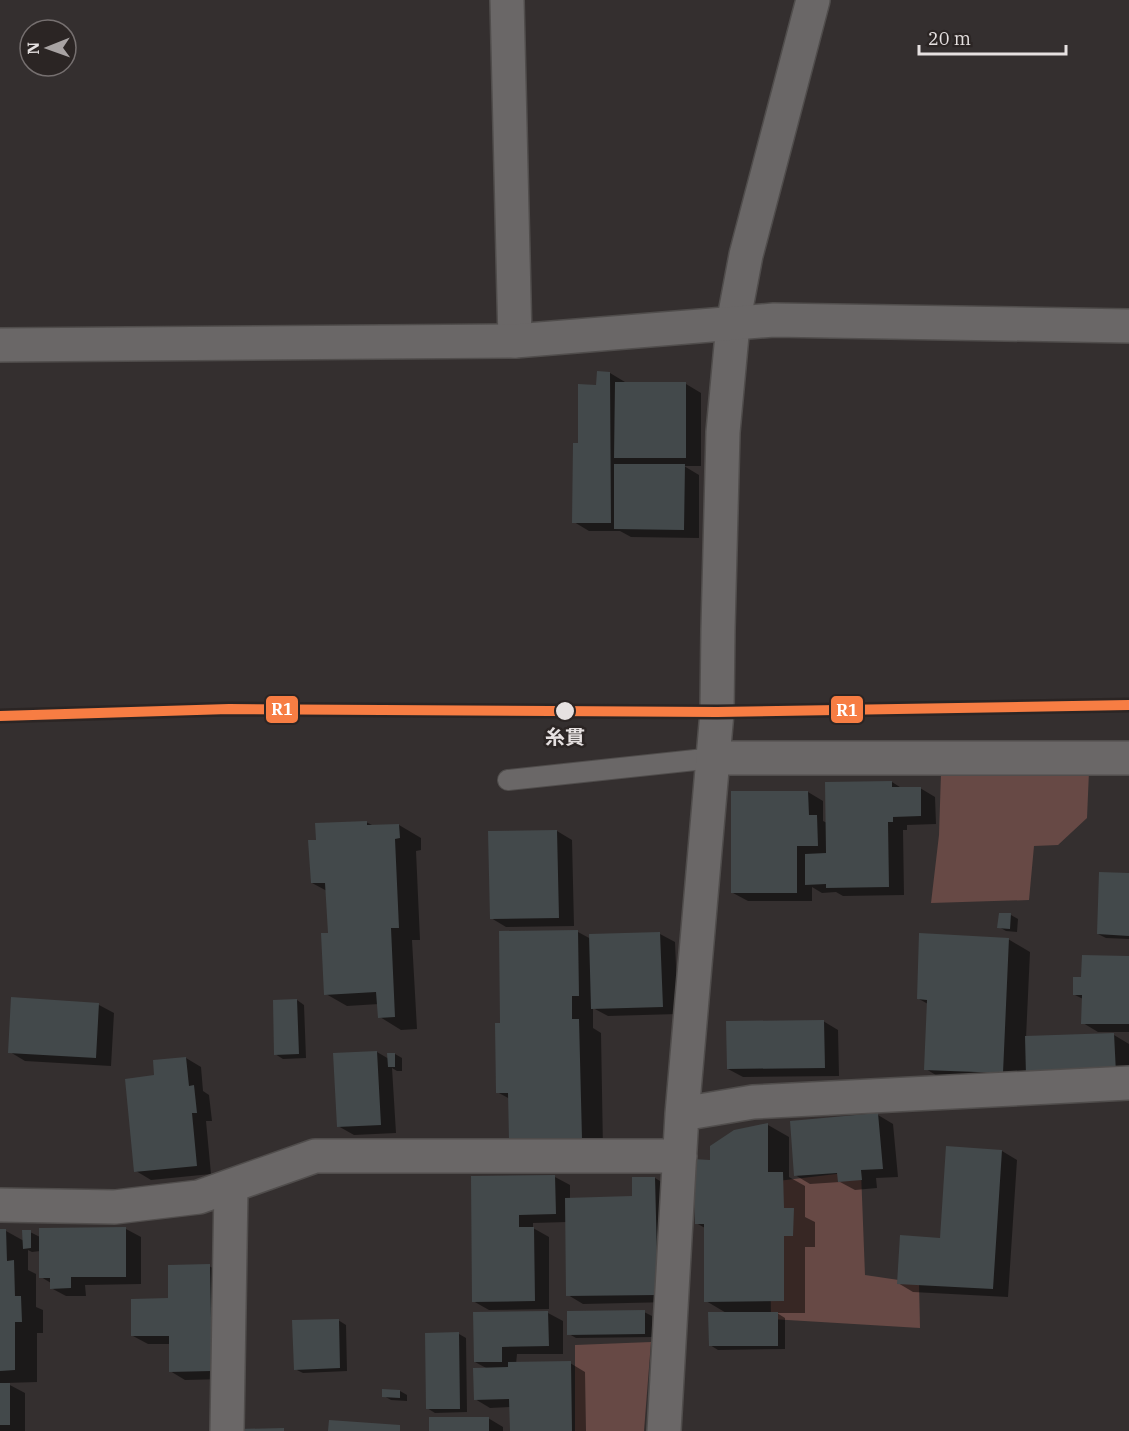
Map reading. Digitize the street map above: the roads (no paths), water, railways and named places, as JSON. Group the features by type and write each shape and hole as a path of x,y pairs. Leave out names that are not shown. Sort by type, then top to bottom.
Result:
{"street":[{"path":"507,0 516,341"},
{"path":"664,1431 682,1114 717,712 723,432 734,324 746,255 813,0"},
{"path":"0,345 516,341 774,320 1129,326"},
{"path":"714,758 1129,758"},
{"path":"682,1114 753,1102 1129,1083"},
{"path":"0,1205 115,1207 199,1197 315,1156 680,1156"},
{"path":"227,1431 231,1186"}],"lane":[{"path":"508,780 714,758"}],"place":[{"name":"糸貫","path":"565,711"}]}
